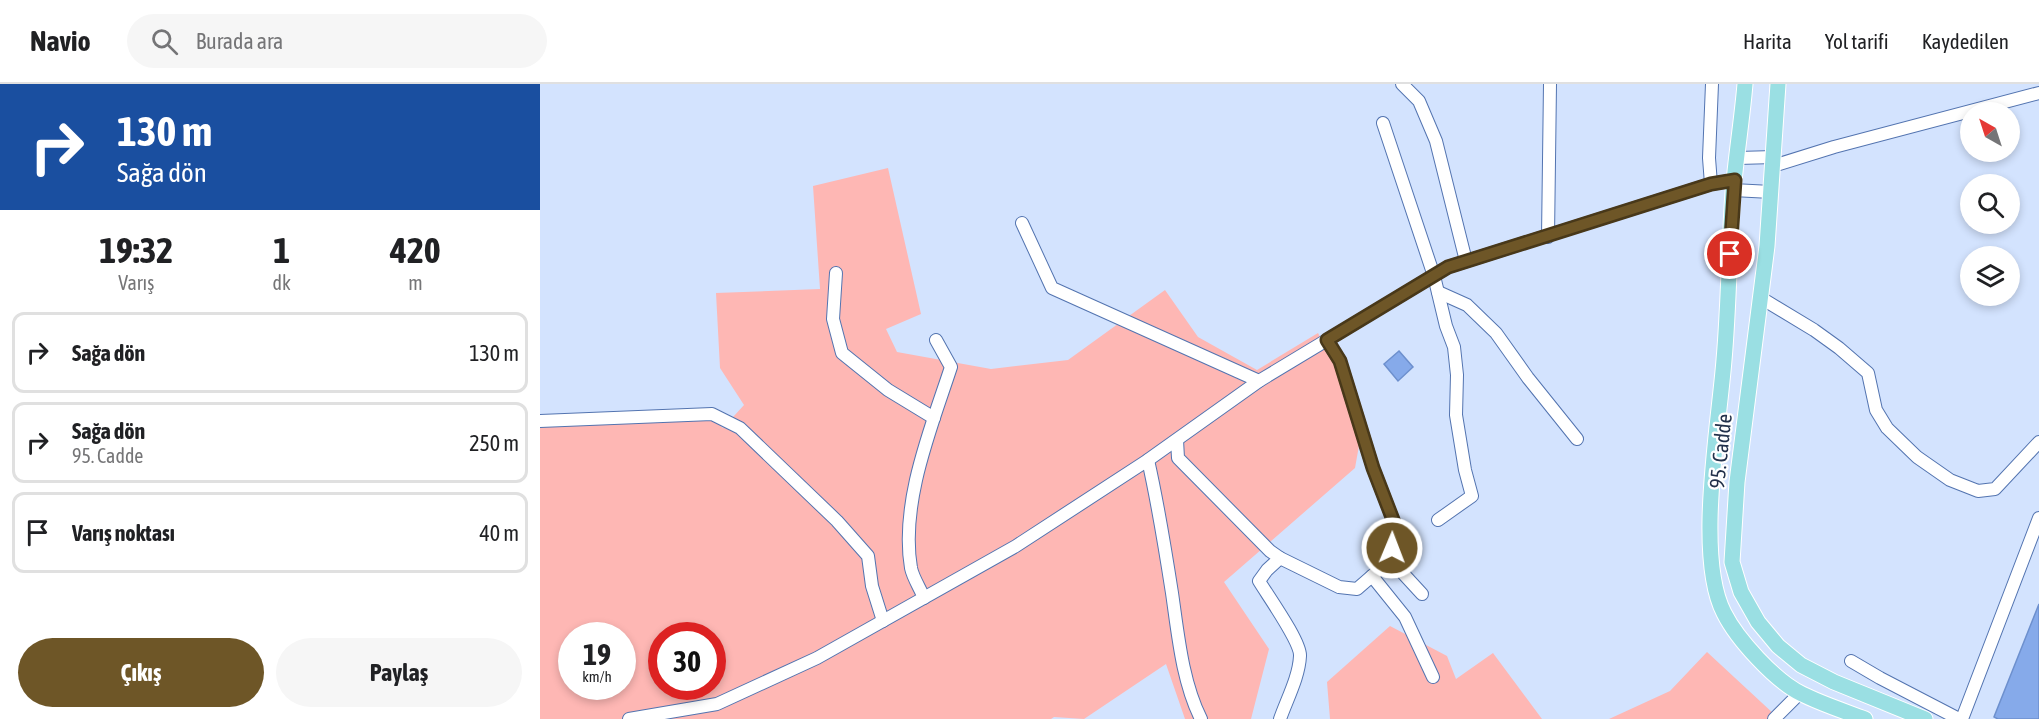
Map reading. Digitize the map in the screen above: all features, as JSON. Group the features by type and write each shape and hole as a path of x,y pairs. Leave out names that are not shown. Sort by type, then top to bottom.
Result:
{"main road":[{"name":"95. Cadde","path":"1746,84 1734,185 1724,359 1712,496 1711,562 1715,588 1723,610 1735,632 1749,650 1800,693 1865,719"},
{"name":"95. Cadde","path":"1778,84 1774,162 1761,298 1752,350 1733,526 1732,562 1741,592 1758,622 1778,646 1801,665 1834,682 1924,719"}],"street":[{"path":"1401,84 1419,101 1436,141 1466,261"},
{"path":"1548,237 1550,84"},
{"path":"1711,184 1709,158 1712,84"},
{"path":"1738,158 1774,162 2039,93"},
{"path":"1383,123 1434,276 1454,347 1457,375 1456,415 1465,470 1472,496 1438,520"},
{"path":"629,719 717,704 817,658 1016,546 1148,460 1259,381 1448,267 1711,184 1734,185 1771,192"},
{"path":"1022,223 1052,288 1259,381"},
{"path":"836,273 833,319 842,353 888,390 934,418"},
{"path":"1438,292 1467,305 1496,333 1528,378 1577,439"},
{"path":"1761,298 1814,330 1868,373 1876,410 1887,428 1917,458 1950,480 1978,491 1995,489 2039,442"},
{"path":"924,598 912,570 909,526 918,472 951,367 936,340"},
{"path":"1177,440 1178,458 1270,551 1339,587 1357,589 1380,569 1392,548 1395,525 1376,477 1340,361 1327,340"},
{"path":"540,421 712,414 740,428 837,521 868,556 872,586 883,621"},
{"path":"1148,460 1160,512 1175,618 1187,678 1201,719"},
{"path":"1851,661 1961,719 2039,518"},
{"path":"1387,556 1422,594"},
{"path":"1280,558 1259,581 1289,628 1301,653 1295,679 1280,719"},
{"path":"1372,576 1405,616 1434,677"},
{"path":"1774,719 1800,693"}],"shaded area":[{"path":"888,168 921,314 886,329 897,352 991,369 1068,360 1165,290 1198,337 1257,370 1318,333 1335,365 1360,440 1355,468 1224,582 1269,649 1251,719 1185,719 1166,664 1084,719 1054,717 1051,719 540,719 540,417 704,410 723,428 744,405 720,368 716,293 820,289 813,186"},
{"path":"1390,626 1447,656 1456,679 1493,653 1542,719 1330,719 1327,682"},
{"path":"1707,652 1775,715 1771,719 1609,719 1670,691"}],"building":[{"path":"1399,351 1413,367 1398,381 1384,364"},
{"path":"2039,604 2039,719 1998,719 1994,717"}],"route":[{"path":"1392,548 1395,525 1382,495 1340,361 1327,340 1448,267 1711,184 1735,180 1730,254"}]}
